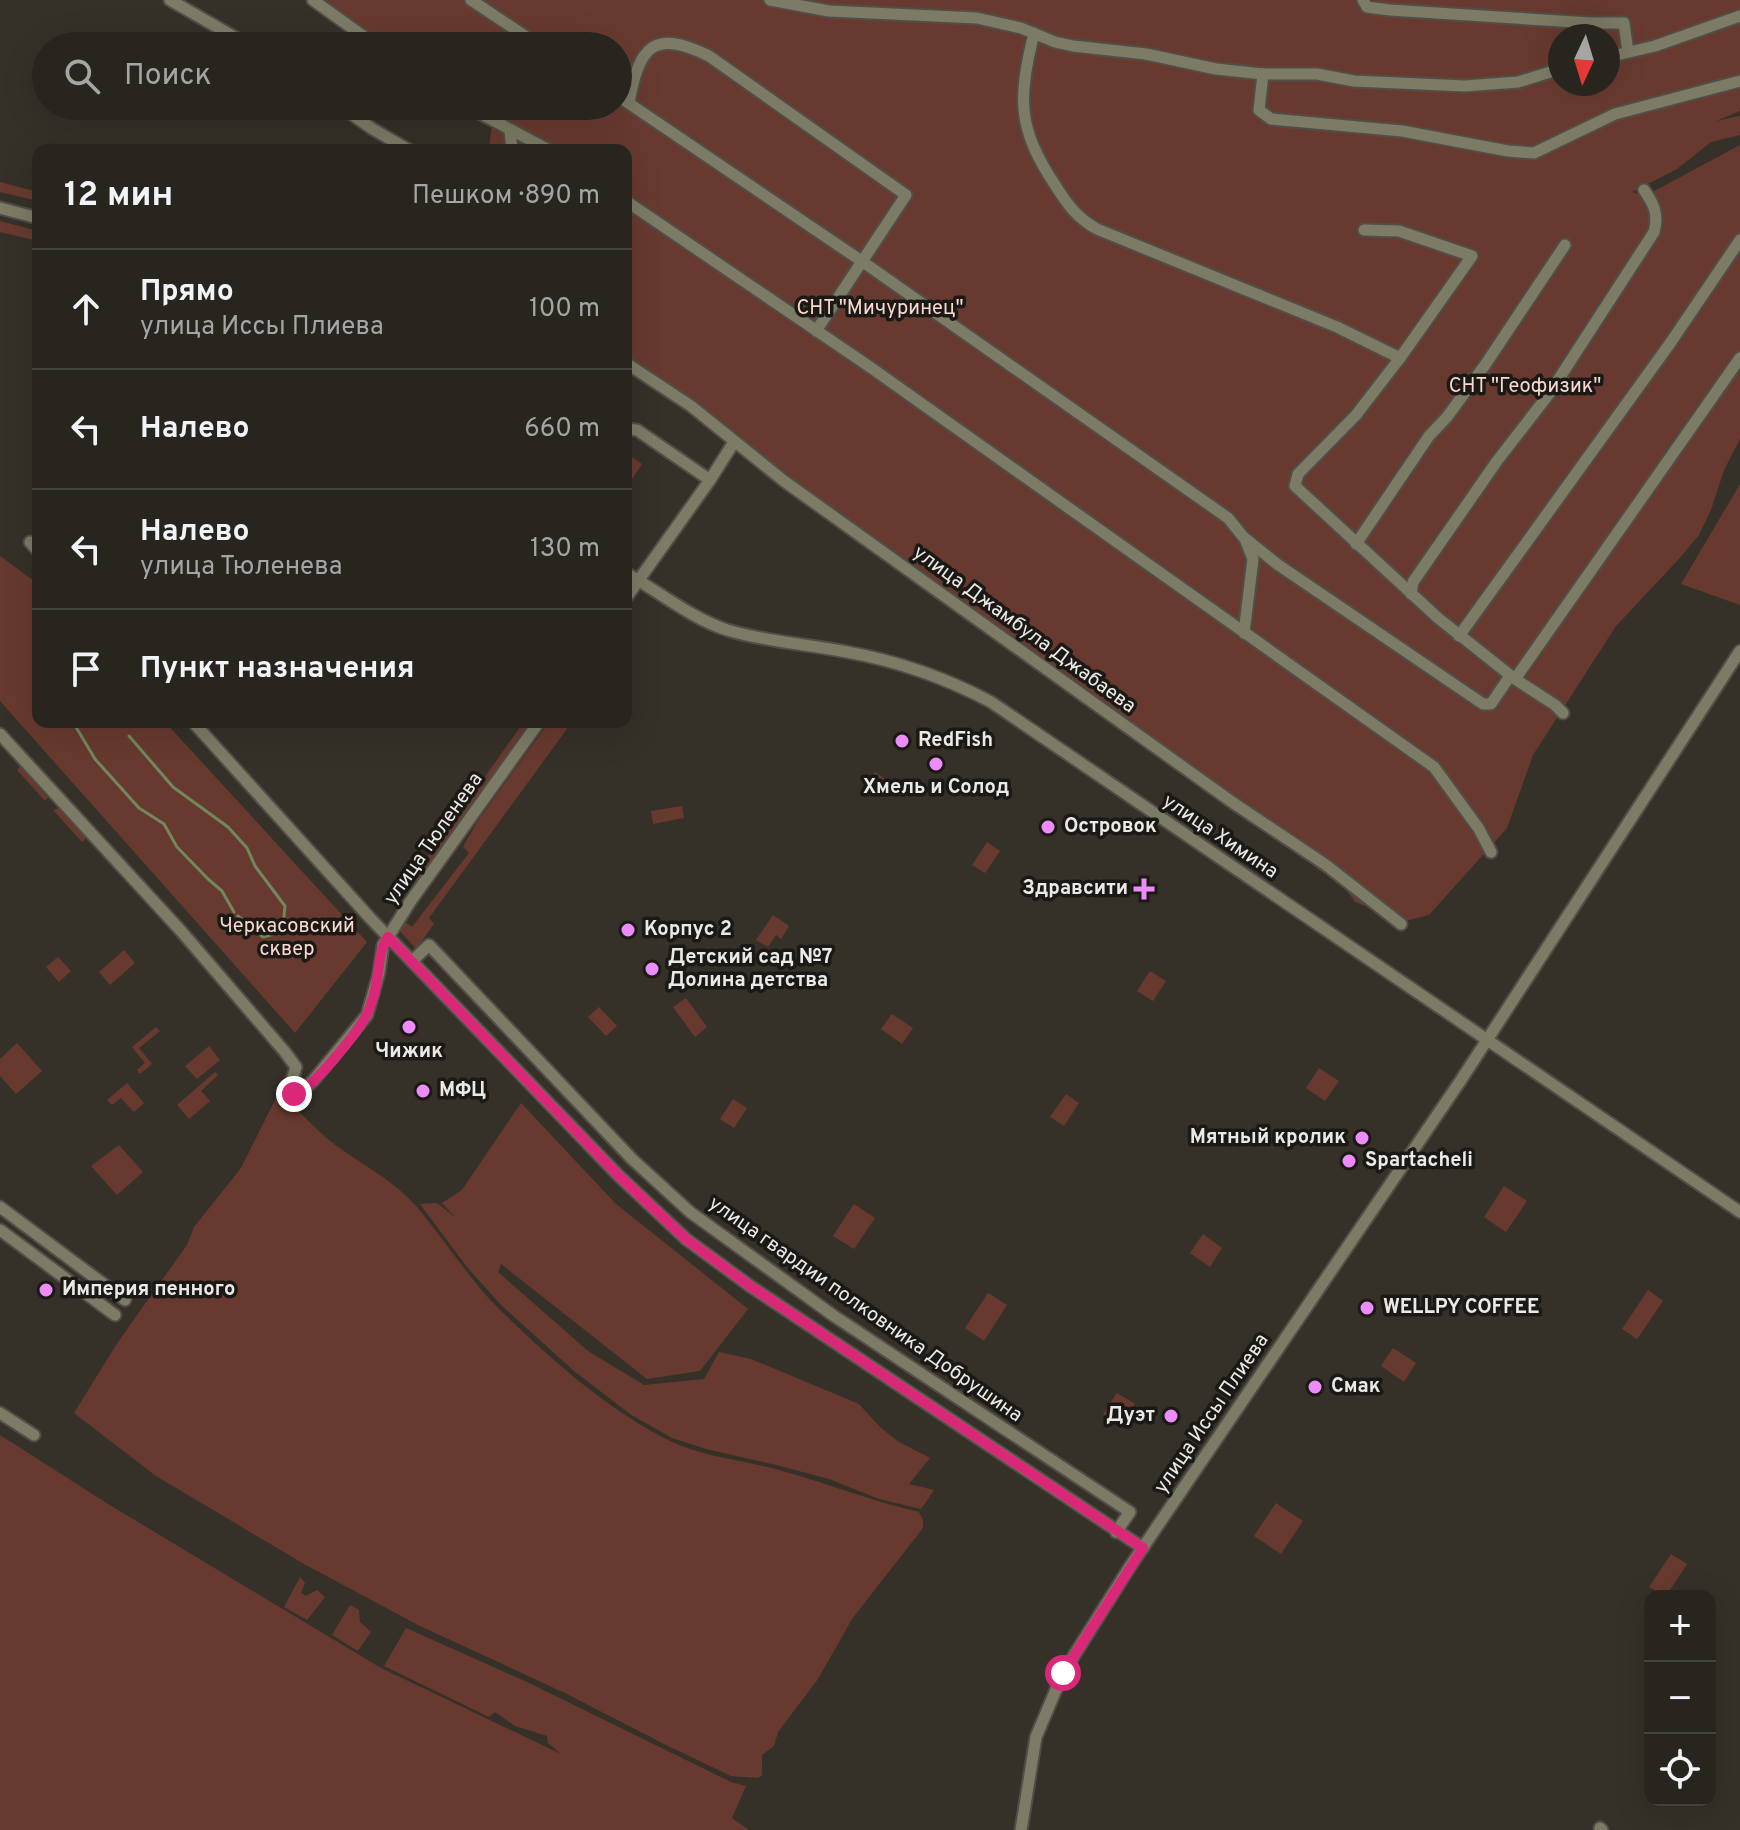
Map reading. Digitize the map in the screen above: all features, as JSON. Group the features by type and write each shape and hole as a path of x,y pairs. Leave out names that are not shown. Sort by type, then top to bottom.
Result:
{"street":[{"path":"170,0 226,32"},
{"path":"313,0 358,32"},
{"path":"471,0 519,32"},
{"path":"770,0 829,11 977,18 1073,46 1146,54 1216,69 1263,74 1317,74 1354,81 1465,86 1518,82 1548,73"},
{"path":"1363,0 1367,7 1390,10 1624,23 1628,52"},
{"path":"1620,54 1655,46 1740,16"},
{"path":"1034,33 1024,78 1024,121 1036,156 1072,211 1083,221 1337,327 1400,358"},
{"path":"632,86 645,52 661,43 683,43 709,56 906,195 816,331"},
{"path":"1263,74 1259,110 1271,119 1402,131 1534,153 1615,114 1740,81"},
{"path":"632,105 863,262 1228,518 1245,539 1277,564 1483,704 1491,704 1498,697 1740,358"},
{"path":"360,120 399,144"},
{"path":"491,120 540,144"},
{"path":"510,131 511,144"},
{"path":"1411,594 1413,582 1497,461 1549,394 1654,232 1657,223 1655,205 1644,190"},
{"path":"632,205 816,331 1434,767 1479,829 1491,852"},
{"path":"0,208 32,216"},
{"path":"1364,230 1399,231 1472,256 1400,358 1356,415 1298,474 1295,486 1459,636 1563,713"},
{"path":"1459,636 1671,342 1740,240"},
{"path":"1356,544 1429,436 1485,365 1565,245"},
{"name":"улица Джамбула Джабаева","path":"632,367 691,406 775,475 1221,794 1326,865 1401,924"},
{"path":"632,429 710,480"},
{"path":"632,590 734,442"},
{"path":"1244,633 1253,559 1245,539"},
{"name":"улица Химина","path":"632,577 723,629 782,643 849,652 954,682 991,702 1740,1212"},
{"name":"улица Иссы Плиева","path":"1021,1830 1036,1737 1053,1693 1076,1652 1486,1041 1740,651"},
{"name":"улица гвардии полковника Добрушина","path":"198,728 388,937 635,1192 686,1239 750,1286 1143,1548"},
{"name":"улица Тюленева","path":"0,734 181,931 285,1052 296,1067 289,1090 298,1094 313,1081 367,1015 379,973 381,950 388,937 535,728"},
{"name":"улица гвардии полковника Добрушина","path":"412,961 429,945 632,1159 690,1212 957,1399 1130,1512 1116,1532"},
{"path":"0,1207 125,1300"},
{"path":"0,1230 115,1315"},
{"path":"0,1413 34,1435"}],"green space":[{"path":"317,0 1740,0 1740,111 1716,121 1740,116 1740,135 1711,142 1677,169 1632,192 1645,196 1740,145 1740,439 1724,470 1699,535 1616,626 1533,755 1507,828 1429,915 1405,921 1355,902 1345,888 911,580 632,371 632,144 490,144 492,122 489,120 632,120 632,32 363,32"},
{"path":"0,182 32,190 32,200 0,192"},
{"path":"0,221 32,229 32,240 0,232"},
{"path":"632,457 642,464 632,479"},
{"path":"1740,484 1740,605 1681,584"},
{"name":"Черкасовский сквер","path":"0,556 32,580 32,728 171,728 367,942 295,1033 0,701"},
{"path":"520,728 526,728 415,883 411,880"},
{"path":"545,728 568,728 429,918 434,924 416,949 400,931 405,922 412,927 469,853 463,847 477,822"},
{"path":"21,766 48,798 45,801 17,770"},
{"path":"875,772 889,782 880,794 866,784"},
{"path":"682,806 684,818 653,824 651,811"},
{"path":"60,808 86,838 82,842 53,810"},
{"path":"987,842 1000,851 985,873 972,865"},
{"path":"773,915 789,926 781,939 776,935 768,947 756,940"},
{"path":"124,950 135,963 110,985 99,972"},
{"path":"58,957 71,971 59,982 46,967"},
{"path":"1150,971 1166,981 1153,1001 1137,991"},
{"path":"686,998 707,1027 695,1037 673,1007"},
{"path":"599,1007 617,1026 606,1036 588,1017"},
{"path":"892,1014 913,1028 902,1044 881,1029"},
{"path":"156,1027 160,1031 139,1048 152,1064 140,1074 137,1070 145,1063 132,1047"},
{"path":"17,1043 42,1071 16,1094 0,1076 0,1059"},
{"path":"209,1046 220,1060 197,1079 185,1066"},
{"path":"1319,1068 1339,1081 1325,1101 1306,1088"},
{"path":"215,1072 218,1075 201,1091 210,1101 189,1119 177,1105"},
{"path":"127,1083 144,1103 134,1112 121,1098 112,1105 107,1100"},
{"path":"1066,1094 1079,1103 1064,1126 1050,1117"},
{"path":"279,1096 334,1144 407,1196 500,1310 559,1364 622,1413 668,1440 695,1450 779,1470 919,1512 923,1528 852,1619 818,1679 778,1732 774,1746 762,1755 762,1775 758,1778 731,1776 565,1693 418,1625 304,1564 156,1476 74,1413 118,1342 187,1245 194,1227 241,1168"},
{"path":"733,1099 747,1108 734,1128 720,1119"},
{"path":"521,1103 616,1204 748,1309 700,1371 647,1379 501,1264 498,1272 588,1351 644,1385 704,1379 719,1352 751,1359 859,1404 899,1442 930,1458 909,1484 934,1490 921,1509 879,1499 829,1479 672,1438 630,1414 574,1371 501,1305 467,1267 420,1204 437,1203 455,1217 442,1203 462,1190"},
{"path":"119,1145 143,1172 117,1195 91,1166"},
{"path":"1504,1186 1527,1201 1506,1232 1484,1217"},
{"path":"854,1204 875,1218 854,1249 833,1236"},
{"path":"1203,1234 1222,1248 1210,1267 1190,1253"},
{"path":"1648,1290 1663,1301 1637,1339 1622,1329"},
{"path":"988,1293 1007,1305 984,1341 965,1328"},
{"path":"1393,1348 1416,1363 1404,1382 1381,1366"},
{"path":"1117,1393 1135,1404 1120,1426 1103,1414"},
{"path":"0,1435 108,1504 381,1668 561,1754 548,1743 547,1736 515,1726 495,1712 489,1717 384,1666 406,1628 527,1682 731,1782 746,1786 732,1818 749,1830 0,1830"},
{"path":"1276,1503 1303,1521 1281,1554 1254,1536"},
{"path":"1671,1554 1687,1564 1670,1590 1649,1587"},
{"path":"300,1577 305,1583 301,1593 306,1596 317,1590 325,1597 307,1620 284,1607"},
{"path":"350,1605 359,1610 360,1622 371,1632 358,1651 332,1635"}],"waterway":[{"path":"77,728 95,759 139,808 164,824 177,847 222,891 234,912"},
{"path":"129,736 173,787 228,827 247,848 255,866 285,906 283,926 274,934 263,937 238,916"}],"place":[{"name":"RedFish","path":"902,741"},
{"name":"Хмель и Солод","path":"936,764"},
{"name":"Островок","path":"1048,827"},
{"name":"Здравсити","path":"1144,889"},
{"name":"Корпус 2","path":"628,930"},
{"name":"Детский сад №7 Долина детства","path":"652,969"},
{"name":"Чижик","path":"409,1027"},
{"name":"МФЦ","path":"423,1091"},
{"name":"Мятный кролик","path":"1362,1138"},
{"name":"Spartacheli","path":"1349,1161"},
{"name":"Империя пенного","path":"46,1290"},
{"name":"WELLPY COFFEE","path":"1367,1308"},
{"name":"Смак","path":"1315,1387"},
{"name":"Дуэт","path":"1171,1416"}],"route":[{"path":"294,1094 300,1093 313,1081 367,1015 379,973 381,950 388,937 618,1175 686,1239 750,1286 1143,1548 1063,1673"}],"park label":[{"name":"СНТ \"Мичуринец\"","path":"880,309"},
{"name":"СНТ \"Геофизик\"","path":"1525,387"}]}
